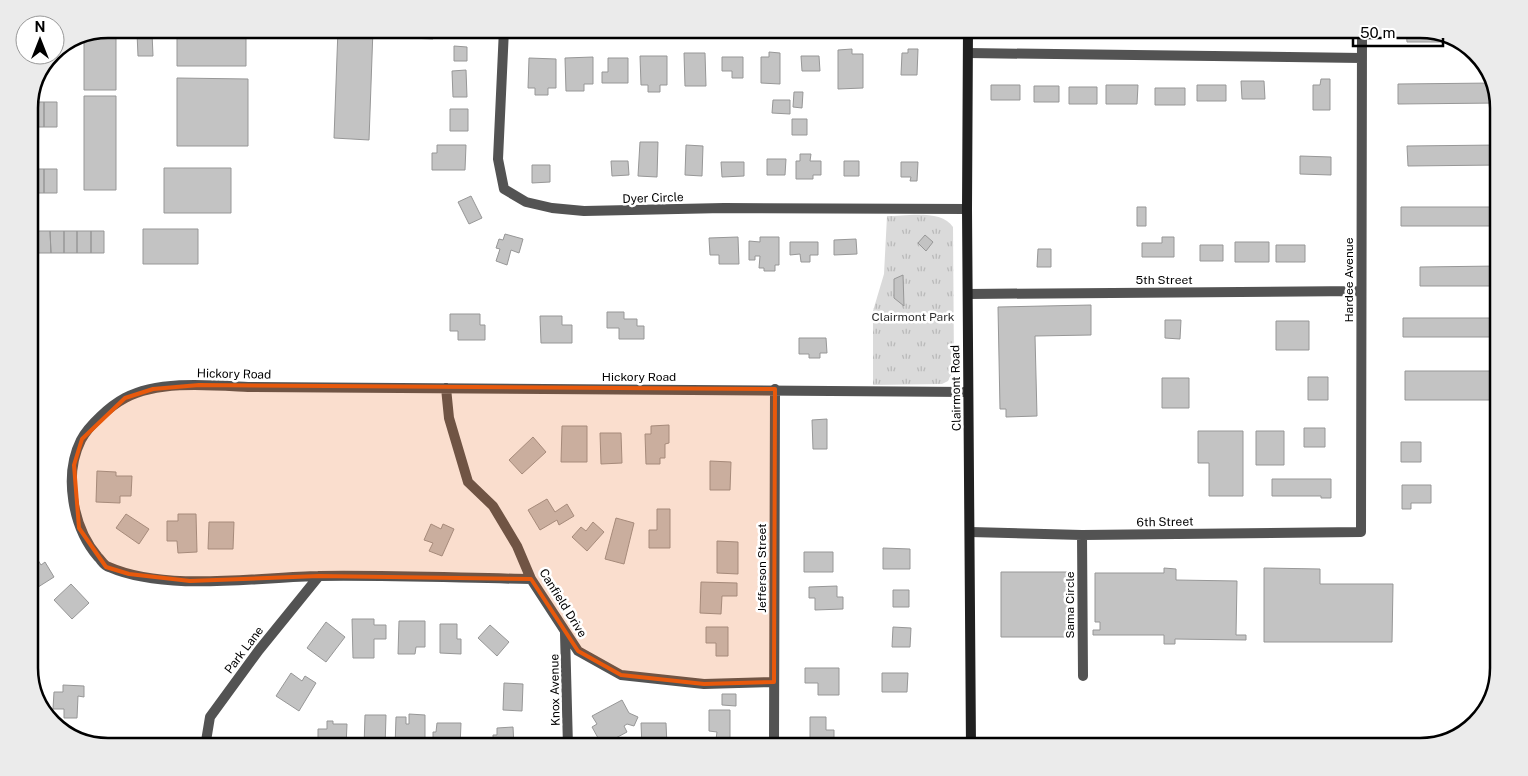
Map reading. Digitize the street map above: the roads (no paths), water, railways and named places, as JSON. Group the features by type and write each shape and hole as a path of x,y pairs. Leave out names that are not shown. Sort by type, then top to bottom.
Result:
{"main road":[{"name":"Clairmont Road","path":"968,38 966,209 971,738"}],"street":[{"name":"Dyer Circle","path":"504,38 498,159 504,189 526,202 552,208 608,212 724,208 966,209"},
{"name":"Hardee Avenue","path":"1361,532 1362,38"},
{"path":"968,53 1362,58"},
{"name":"5th Street","path":"968,294 1361,291"},
{"name":"Hickory Road","path":"531,579 319,576 190,582 129,574 106,567 89,546 79,528 73,492 74,464 82,439 99,419 125,398 153,389 198,385 248,387 968,392"},
{"name":"Canfield Drive","path":"446,388 449,418 468,482 493,506 517,546 531,579 578,650 620,675 704,684 774,682"},
{"name":"Jefferson Street","path":"774,738 775,390"},
{"name":"6th Street","path":"970,532 1082,535 1361,532"},
{"name":"Sama Circle","path":"1082,535 1083,676"},
{"name":"Park Lane","path":"206,738 210,717 259,650 319,576"},
{"name":"Knox Avenue","path":"565,632 568,738"}],"park label":[{"name":"Clairmont Park","path":"913,317"}]}
